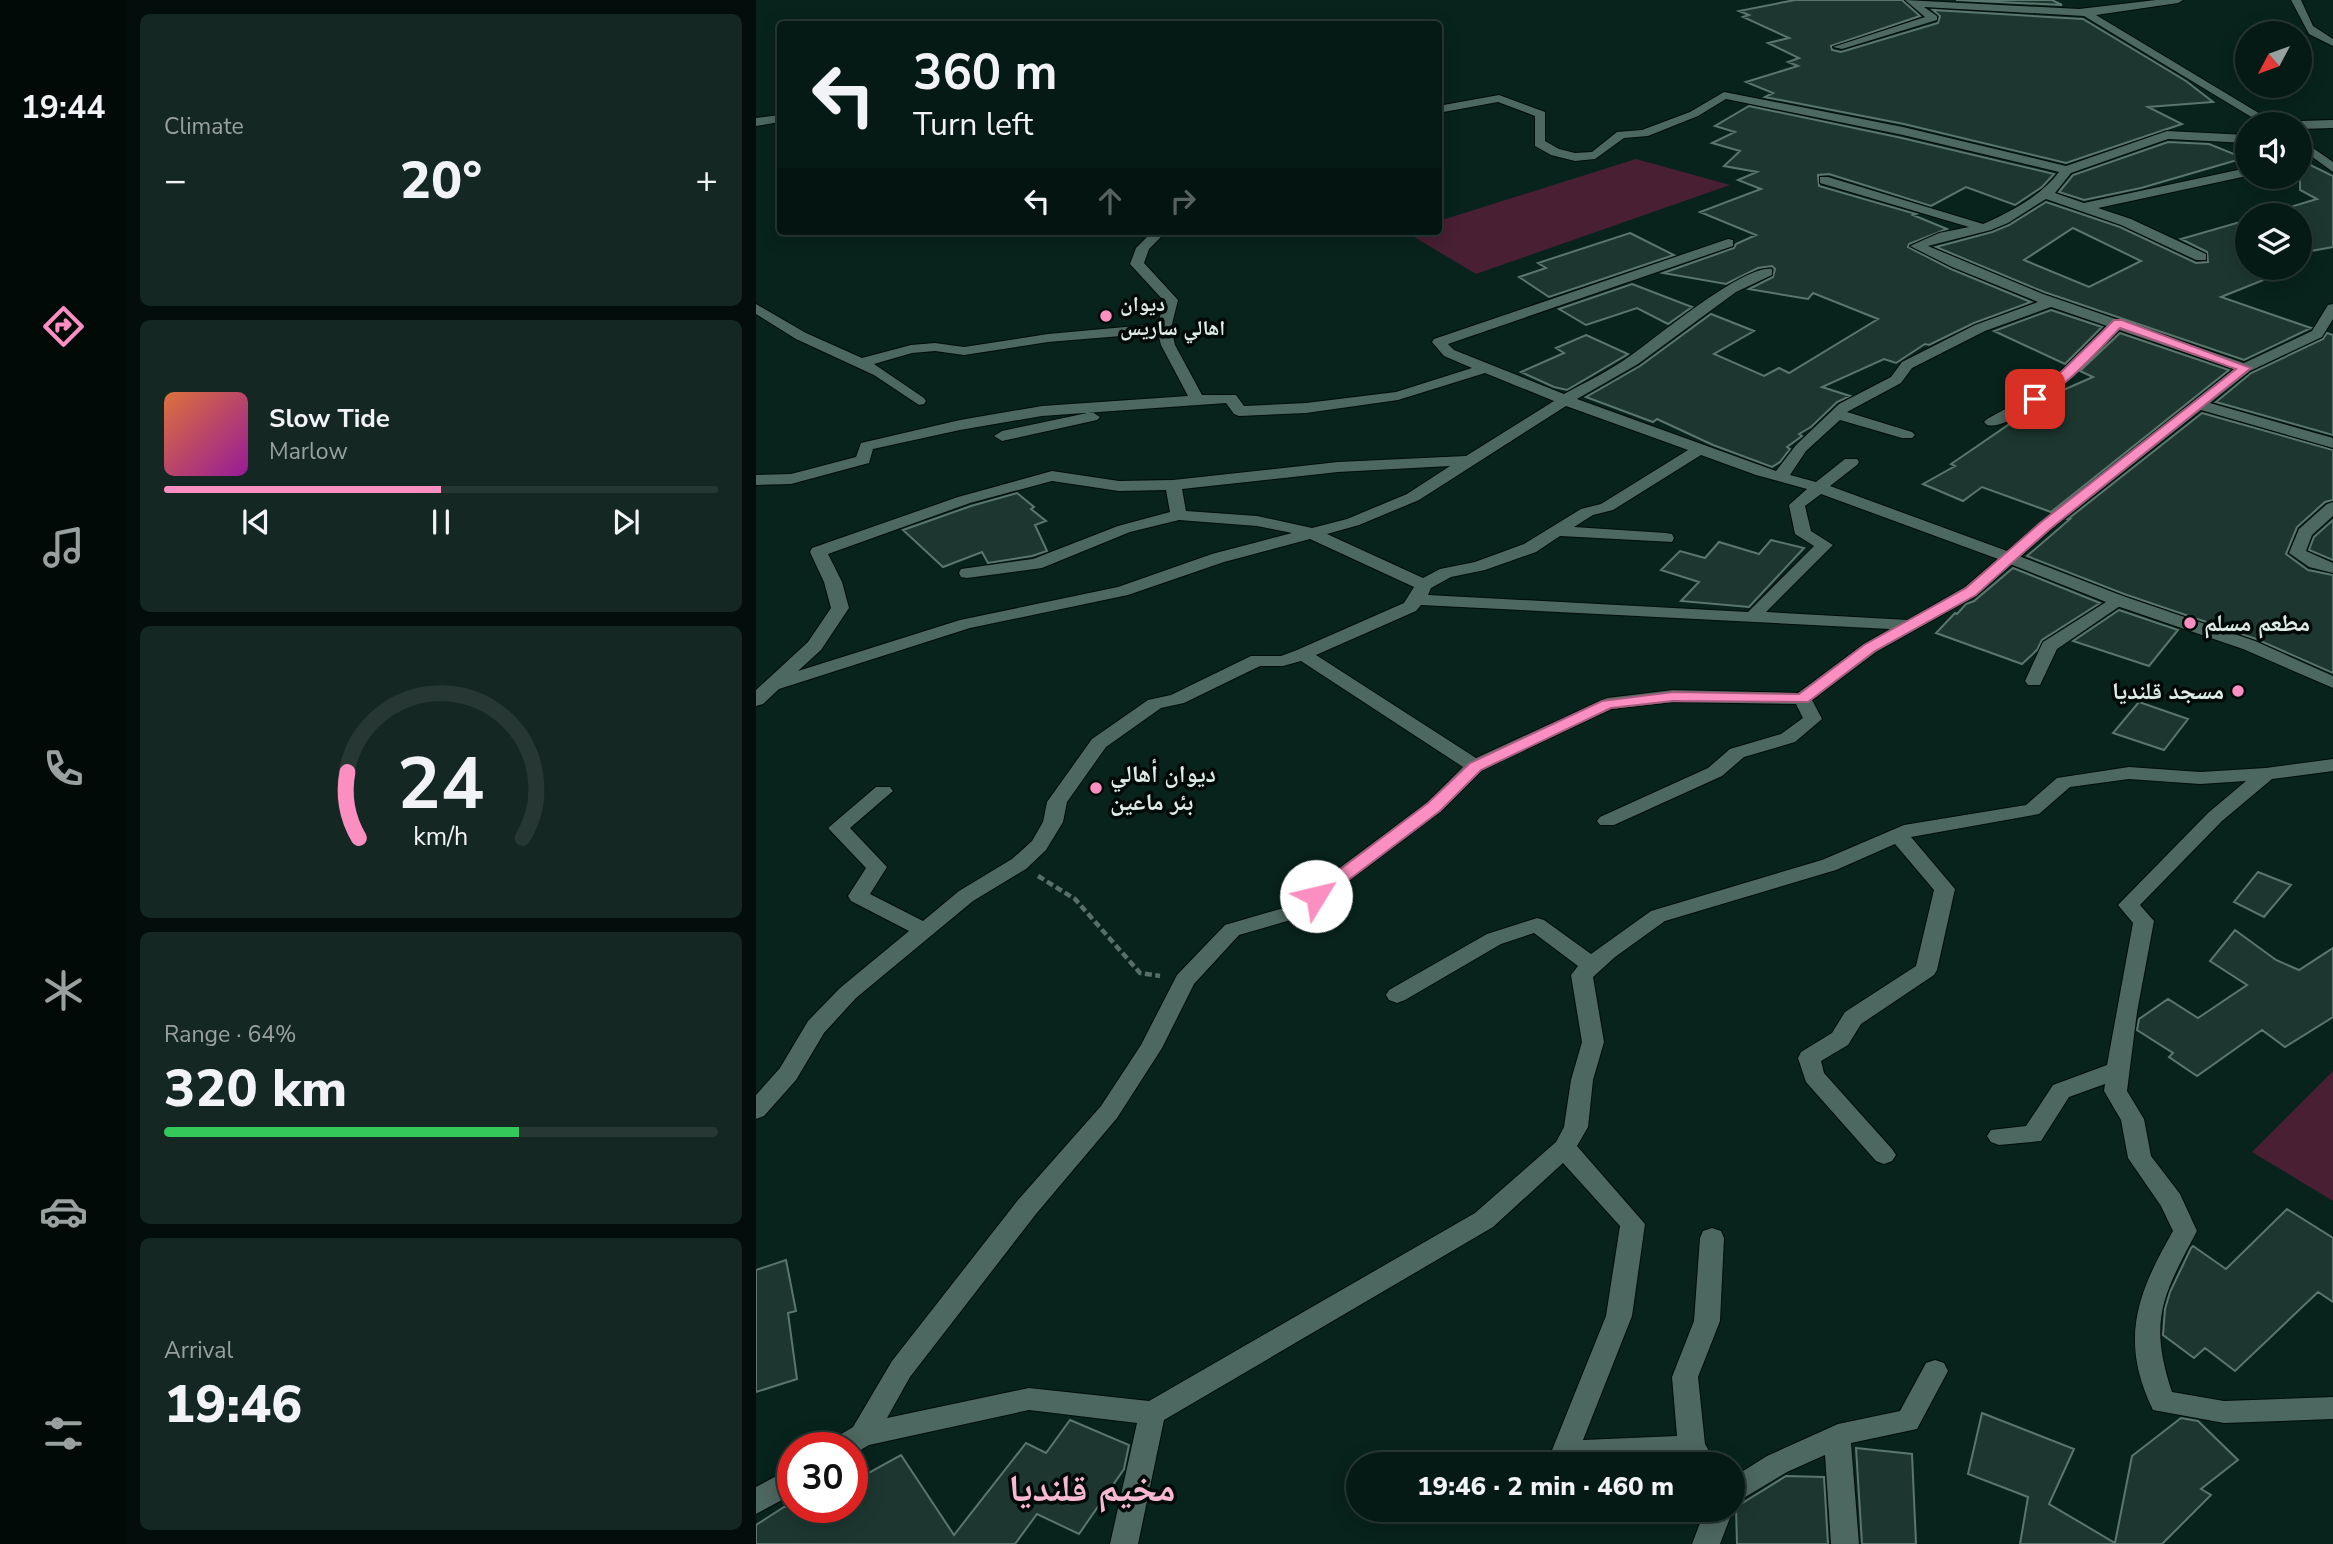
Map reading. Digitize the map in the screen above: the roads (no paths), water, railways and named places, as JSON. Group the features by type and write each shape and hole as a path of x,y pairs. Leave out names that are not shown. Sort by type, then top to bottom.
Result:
{"street":[{"path":"2069,0 2085,13 2251,112"},
{"path":"1912,2 2085,13 2178,0"},
{"path":"2295,0 2308,29 2317,38 2333,43"},
{"path":"1838,47 1933,18 1912,2"},
{"path":"1442,109 1499,98 1541,114 1539,143 1555,152 1576,157 1595,155 1621,135 1644,133 1694,114 1724,95 1903,131 2067,170 2167,135 2235,138"},
{"path":"756,122 777,118"},
{"path":"2312,125 2333,124"},
{"path":"2312,153 2333,168"},
{"path":"2067,170 2053,189 1986,227 1944,236 1917,246 1968,271 2048,303 2118,323 2245,368"},
{"path":"2084,208 2235,175"},
{"path":"1824,180 1962,223 1986,227"},
{"path":"2045,194 2126,222 2201,257"},
{"path":"1156,235 1143,248 1137,264 1171,300 1164,328 1168,345 1197,400"},
{"path":"1728,243 1439,342 1449,353 1565,400 1780,477 1820,488 2117,600 2249,645 2333,682"},
{"path":"773,685 966,624 1122,592 1218,558 1353,522 1413,498 1665,339 1731,289 1767,272"},
{"path":"1780,477 1801,448 1844,407 1896,380 1907,365 1980,328 2048,303"},
{"path":"859,1432 901,1369 1027,1207 1109,1112 1151,1048 1185,980 1232,930 1294,912 1434,807 1475,766 1607,704 1673,696 1802,699 1870,648 1971,592 2045,526 2245,368 2316,334 2333,307"},
{"path":"756,308 801,336 879,372 919,401"},
{"path":"1992,422 2035,399 2062,379 2118,323"},
{"path":"861,363 911,349 935,347 964,352 1048,338 1164,328"},
{"path":"756,480 791,479 863,460 866,446 960,425 1042,411 1231,398 1239,411 1306,408 1398,396 1486,369"},
{"path":"2200,405 2333,443"},
{"path":"1002,436 1104,415 1114,406"},
{"path":"1837,414 1907,435"},
{"path":"756,1110 788,1074 816,1027 848,993 966,896 1019,864 1039,845 1053,822 1057,802 1099,743 1155,704 1177,699 1257,660 1283,661 1303,654 1410,607 1421,592 1446,573 1479,566 1530,548 1587,512 1607,507 1702,448"},
{"path":"756,700 815,646 840,608 833,582 818,552 964,500 1052,476 1119,486 1173,485 1338,467 1468,461"},
{"path":"1753,616 1825,545 1803,534 1797,505 1851,462"},
{"path":"1173,485 1179,515"},
{"path":"2333,507 2305,533 2297,553 2315,564 2333,568"},
{"path":"967,573 1036,564 1124,529 1179,515 1257,521 1309,532 1421,592 1911,625"},
{"path":"1554,531 1666,538"},
{"path":"2034,681 2049,646 2117,600"},
{"path":"1303,654 1475,766"},
{"path":"1607,821 1714,772 1737,753 1788,738 1813,719 1802,699"},
{"path":"868,1437 1029,1399 1152,1413 1484,1220 1564,1148 1576,1127 1582,1080 1593,1042 1582,975 1607,951 1658,916 1829,865 1897,833 2032,810 2064,782 2129,774 2200,778 2266,774 2333,765"},
{"path":"2266,774 2215,817 2128,905 2144,921 2126,1012 2115,1091 2132,1119 2140,1158 2171,1201 2185,1230 2166,1265 2146,1327 2151,1367 2162,1402 2224,1412 2333,1408"},
{"path":"883,791 838,828 877,867 858,896 924,930"},
{"path":"1884,1156 1814,1076 1809,1058 1840,1039 1853,1018 1926,970 1945,889 1897,833"},
{"path":"1397,995 1494,939 1537,925 1592,966"},
{"path":"1999,1136 2033,1135 2061,1091 2118,1070"},
{"path":"1564,1148 1633,1224 1619,1316 1565,1452"},
{"path":"1697,1452 1685,1377 1707,1321 1712,1238"},
{"path":"1745,1485 1777,1464 1847,1432 1908,1421 1935,1371"},
{"path":"1124,1544 1152,1413"},
{"path":"1837,1437 1845,1544"},
{"path":"756,1502 777,1489"},
{"path":"1706,1544 1714,1522"}],"place":[{"name":"ديوان اهالي ساريس","path":"1106,316"},
{"name":"مطعم مسلم","path":"2190,623"},
{"name":"مسجد قلنديا","path":"2238,691"},
{"name":"ديوان أهالي بئر ماعين","path":"1096,788"}],"district":[{"name":"مخيم قلنديا","path":"1092,1488"}]}
